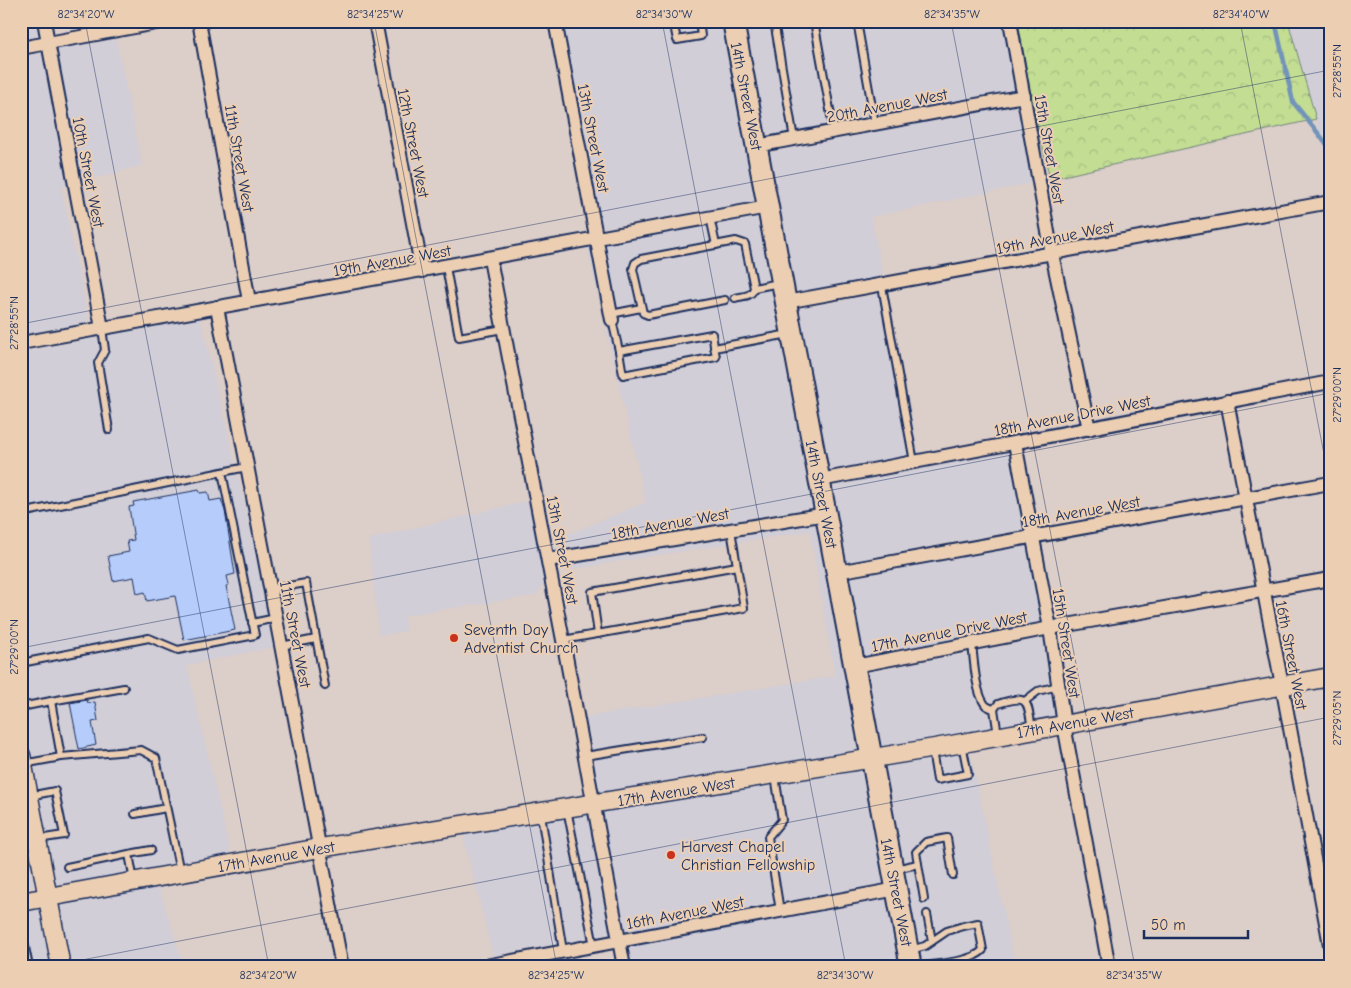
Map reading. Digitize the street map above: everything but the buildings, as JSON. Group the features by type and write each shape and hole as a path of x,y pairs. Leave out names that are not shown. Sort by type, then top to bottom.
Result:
{"main road":[{"name":"14th Street West","path":"733,21 912,961"}],"street":[{"name":"10th Street West","path":"44,21 102,328"},
{"path":"21,48 167,21"},
{"name":"11th Street West","path":"198,21 249,301"},
{"name":"12th Street West","path":"375,21 422,271"},
{"name":"13th Street West","path":"555,21 611,317"},
{"name":"15th Street West","path":"1010,21 1052,254 1088,429"},
{"name":"20th Avenue West","path":"756,146 1024,96"},
{"name":"19th Avenue West","path":"786,302 1329,205"},
{"name":"19th Avenue West","path":"21,344 768,207"},
{"name":"13th Street West","path":"490,259 564,640 624,967"},
{"name":"11th Street West","path":"217,307 342,967"},
{"name":"18th Avenue Drive West","path":"820,480 1330,382"},
{"name":"16th Street West","path":"1226,401 1282,685 1330,945"},
{"name":"15th Street West","path":"1015,443 1050,628 1064,724 1109,967"},
{"name":"18th Avenue West","path":"837,572 1330,483"},
{"name":"18th Avenue West","path":"548,560 826,514"},
{"name":"17th Avenue Drive West","path":"855,666 1050,628 1330,579"},
{"name":"17th Avenue West","path":"21,902 320,848 595,805 962,743 1330,676"},
{"path":"22,760 61,967"},
{"name":"16th Avenue West","path":"480,967 897,889"}],"lane":[{"path":"675,22 677,40 701,36 699,21"},
{"path":"774,21 794,139"},
{"path":"814,21 834,132"},
{"path":"857,21 875,124"},
{"path":"710,217 716,244"},
{"path":"725,300 648,315 643,313 633,269 635,263 641,259 716,244 736,241 745,244 754,288 749,295 735,298"},
{"path":"446,267 459,337 503,329"},
{"path":"754,288 783,282"},
{"path":"882,286 914,462"},
{"path":"619,351 712,334 716,357 623,375 611,317 641,308"},
{"path":"102,328 106,350 98,363 109,430"},
{"path":"714,348 792,334"},
{"path":"21,513 247,466"},
{"path":"21,663 149,638 178,650 254,635 222,472"},
{"path":"564,640 744,608 731,530"},
{"path":"598,634 592,592 737,566"},
{"path":"271,589 306,583 325,686"},
{"path":"252,623 276,618"},
{"path":"282,646 316,639"},
{"path":"972,644 978,686 982,698 987,706 994,709"},
{"path":"1025,701 1038,691 1058,686"},
{"path":"21,707 124,688"},
{"path":"998,736 994,709 998,704 1009,700 1018,699 1025,701 1028,705 1032,730"},
{"path":"51,701 61,757"},
{"path":"585,756 703,737"},
{"path":"932,748 937,780 968,774 962,743"},
{"path":"22,760 141,750 156,758 180,874"},
{"path":"775,775 782,820 768,837 780,911"},
{"path":"29,796 55,791 64,835 37,839"},
{"path":"136,814 166,808"},
{"path":"567,809 594,946"},
{"path":"540,813 563,951"},
{"path":"924,899 916,852 926,842 947,838 953,875"},
{"path":"67,867 152,850"},
{"path":"129,854 134,882"},
{"path":"893,869 918,864"},
{"path":"927,914 932,940"},
{"path":"978,923 983,950 978,955 957,960 912,961 925,946 947,931 978,923"},
{"path":"21,937 23,937 29,967"}],"shaded area":[{"path":"21,21 36,21 39,36 21,40"},
{"path":"562,21 726,21 760,201 602,228"},
{"path":"740,21 1003,21 1016,90 762,137"},
{"path":"1288,21 1330,21 1330,170 1316,119"},
{"path":"116,39 142,165 81,182 56,49"},
{"path":"42,52 67,185 61,188 89,322 21,335 21,56"},
{"path":"1018,105 1032,183 871,217 883,278 791,294 765,153"},
{"path":"763,216 818,507 554,551 552,541 646,502 587,247 591,247 607,329 620,327 605,244"},
{"path":"886,293 919,453 826,471 794,309"},
{"path":"200,318 255,547 274,647 187,665 231,856 54,889 21,718 21,352"},
{"path":"1010,452 1025,529 843,563 829,487"},
{"path":"528,501 545,582 537,595 407,615 404,616 406,631 379,636 369,539"},
{"path":"821,523 864,752 600,796 585,717 835,676 810,531 602,565 558,571 557,567"},
{"path":"1027,545 1041,622 860,657 846,579"},
{"path":"1044,638 1055,718 878,749 864,673"},
{"path":"970,750 1015,967 918,967 881,765"},
{"path":"867,767 888,883 625,932 603,812"},
{"path":"589,814 611,934 493,956 463,834"},
{"path":"21,819 34,886 21,889"},
{"path":"158,885 184,967 69,967 57,904"},
{"path":"891,898 904,967 631,967 628,947"},
{"path":"43,907 54,967 21,967 21,911"}],"green space":[{"path":"1018,21 1288,21 1316,119 1050,179 1032,101"}],"waterway":[{"path":"1275,21 1293,102 1330,148"}],"place":[{"name":"Seventh Day Adventist Church","path":"454,638"},
{"name":"Harvest Chapel Christian Fellowship","path":"671,855"}]}
